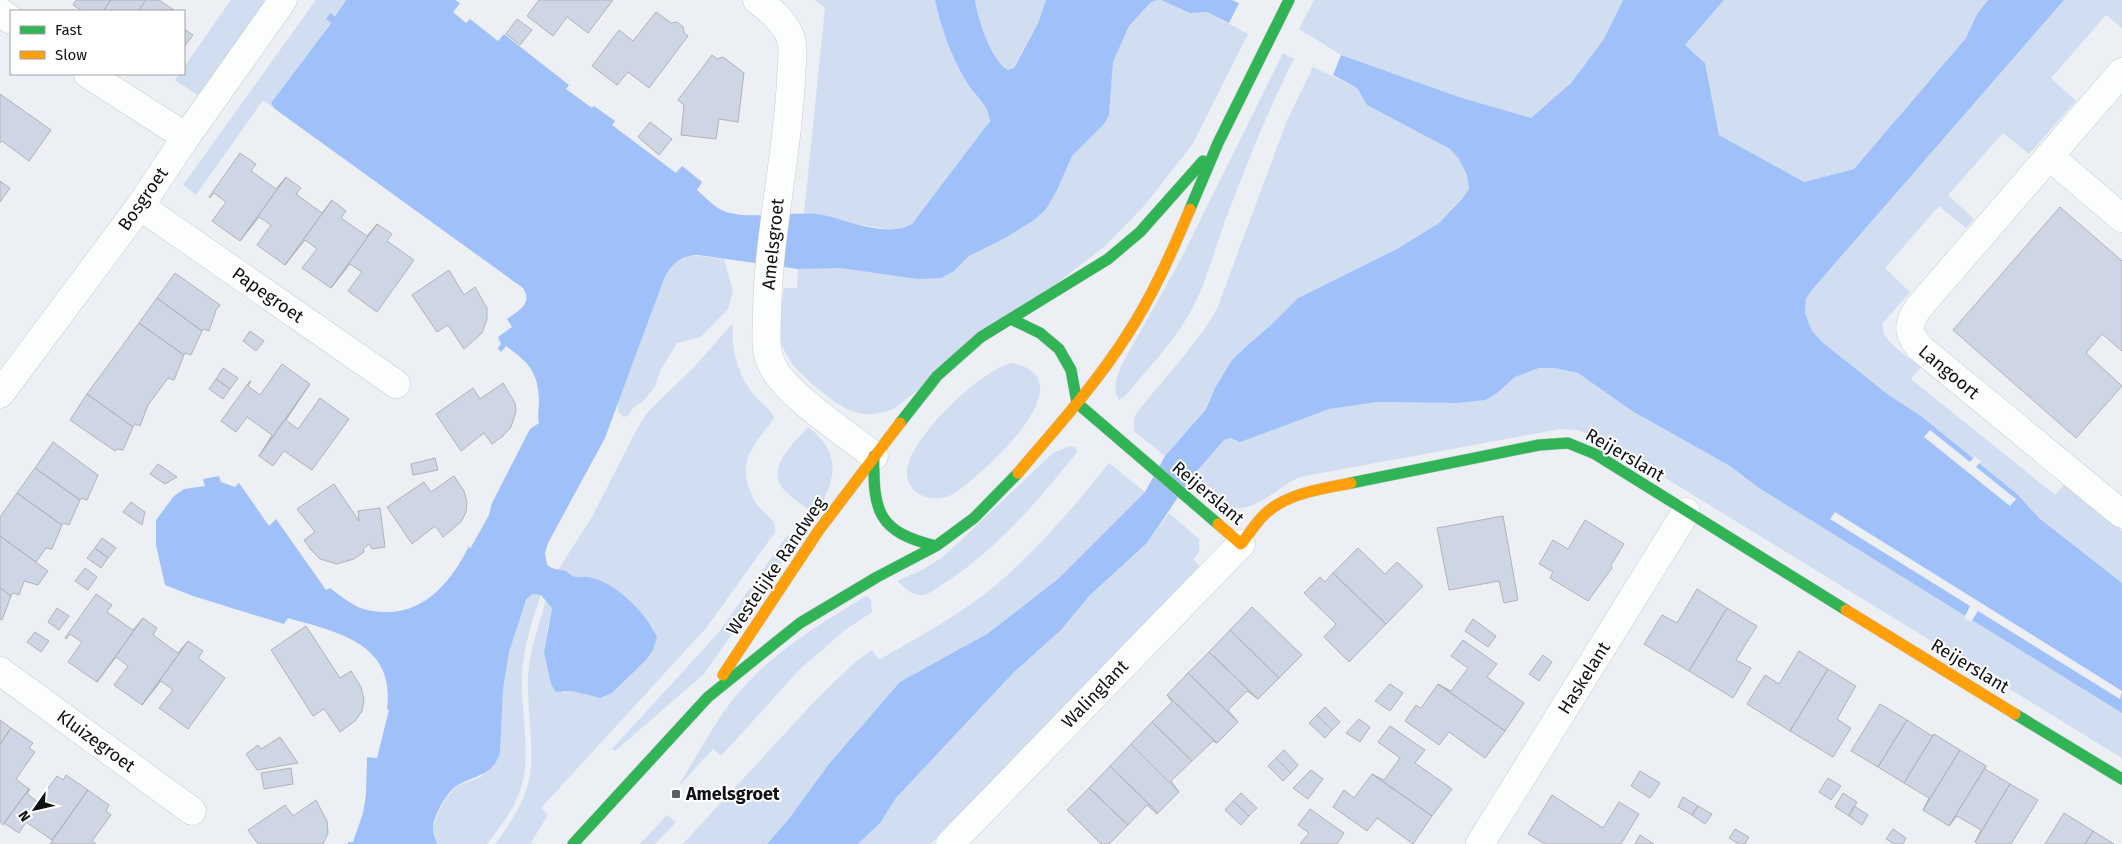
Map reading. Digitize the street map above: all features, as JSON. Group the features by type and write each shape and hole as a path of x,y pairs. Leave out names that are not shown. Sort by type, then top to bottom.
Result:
{"street":[{"name":"Bosgroet","path":"0,394 140,206 282,0"},
{"name":"Amelsgroet","path":"757,0 778,17 791,37 790,109 767,287 767,352 778,375 805,402 874,456"},
{"name":"Westelijke Randweg","path":"573,844 708,697 800,623 877,577 936,546 990,503 1077,403 1127,336 1165,268 1218,143 1290,0"},
{"name":"Langoort","path":"2122,72 1919,307 1910,324 1911,338 1920,348 2122,514"},
{"path":"90,75 186,137"},
{"name":"Westelijke Randweg","path":"708,697 820,530 874,456 938,376 981,337 1108,259 1140,232 1218,143"},
{"path":"2049,156 2122,218"},
{"name":"Papegroet","path":"140,206 396,384"},
{"path":"1011,319 1040,332 1054,341 1064,355 1074,377 1077,403"},
{"name":"Reijerslant","path":"1077,403 1241,544 1266,513 1288,500 1309,492 1539,445 1568,443 1595,454 1686,512 2122,779"},
{"path":"874,456 873,487 879,510 884,520 894,531 914,542 936,546"},
{"name":"Haskelant","path":"1480,844 1686,512"},
{"name":"Walinglant","path":"950,844 1241,544"},
{"name":"Kluizegroet","path":"0,671 192,811"}],"shaded area":[{"path":"231,0 268,0 199,96 175,80 178,75 185,75 185,66"},
{"path":"316,0 346,0 334,16 326,19 331,22 271,103 275,109 263,100 196,195 183,185"},
{"path":"815,0 935,0 943,31 951,51 966,81 990,116 980,137 956,169 912,224 903,229 892,230 845,222 822,215 804,214 825,8"},
{"path":"975,0 1046,0 1038,23 1013,68 1008,71 996,58 986,39"},
{"path":"1157,0 1190,13 1207,12 1248,34 1192,145 1144,206 1105,246 895,408 872,414 852,411 834,401 816,387 795,367 787,355 780,335 780,314 784,288 797,288 798,269 821,267 954,271 969,256 981,249 1058,188 1072,156 1104,124 1109,115 1113,62 1129,26 1151,2"},
{"path":"1314,0 1623,0 1604,39 1571,83 1531,118 1459,97 1341,55 1299,29"},
{"path":"1724,0 1988,0 1977,14 1966,38 1854,169 1803,182 1719,135 1705,63 1685,45"},
{"path":"2064,0 2122,0 2122,28 2106,15 2051,78 2076,101 2029,154 2003,133 1948,195 1974,219 1966,228 1939,206 1885,268 1910,292 1883,323 1883,329 1885,336 1896,348 1921,367 1911,379 2055,495 2065,484 2122,531 2122,583 2039,518 2017,494 1921,416 1890,396 1822,342 1812,331 1805,313 1806,299 1811,291"},
{"path":"1283,53 1294,59 1248,161 1194,305 1166,348 1124,397 1119,400 1116,388 1121,366 1180,261"},
{"path":"1313,67 1357,88 1367,105 1450,149 1459,159 1467,175 1469,189 1439,223 1397,249 1298,298 1249,344 1215,388 1206,408 1165,456 1134,431 1134,419 1137,412 1206,327 1217,309 1286,123"},
{"path":"689,255 724,259 733,291 728,309 701,337 677,343 660,371 655,387 643,401 633,408 628,416 623,417 618,411 618,403 664,279 675,262"},
{"path":"733,323 734,351 739,369 747,386 774,418 751,451 746,469 752,496 758,506 774,522 775,532 707,627 541,808 548,815 530,844 495,844 519,807 530,776 529,668 546,600 552,608 547,631 546,663 551,684 563,693 572,691 600,698 612,693 646,660 654,628 642,616 593,578 575,577 565,571 558,570 592,517 647,413 695,366"},
{"path":"1011,363 1033,372 1040,387 1036,406 1023,427 1005,449 967,484 953,494 944,498 935,498 926,497 918,493 908,481 907,472 915,449 925,434 952,404 968,390 983,378"},
{"path":"1539,368 1555,368 1578,373 1632,411 1730,466 1759,488 2122,713 2122,758 1605,441 1578,430 1560,429 1300,477 1262,501 1242,508 1231,507 1221,503 1191,478 1224,440 1329,409 1377,402 1457,403 1497,393 1515,377"},
{"path":"808,427 827,447 832,468 828,491 815,514 784,490 779,482 777,473 779,465 789,448"},
{"path":"1070,446 1076,448 1077,452 1048,488 1000,539 965,569 932,592 923,595 912,593 897,581 922,570 943,557 1053,453"},
{"path":"1109,463 1145,492 1059,578 987,634 788,820 767,844 683,844 813,703 854,663 872,650 879,660 982,597 1041,542"},
{"path":"1169,513 1199,539 1199,552 1193,559 1200,567 931,844 858,844 880,823 896,798 1014,672 1061,630 1089,596 1147,543"},
{"path":"789,536 797,540 704,674 615,751 612,749 719,632 786,537"},
{"path":"532,594 541,595 529,633 523,663 522,687 526,760 521,788 507,817 487,844 437,844 433,828 439,810 446,798 457,786 481,777 500,753 503,690 509,652 524,604"},
{"path":"866,596 871,600 872,612 845,630 800,669 721,756 713,749 681,784 717,721 745,685 760,670 794,643"},
{"path":"667,815 676,822 655,844 640,844"}],"water":[{"path":"346,0 455,0 460,3 453,12 466,23 470,19 498,41 504,34 569,85 566,89 592,108 594,106 615,121 612,125 676,173 682,166 702,182 697,190 724,211 746,215 823,215 868,227 892,229 912,224 990,121 987,110 969,86 951,52 935,0 975,0 986,39 996,58 1008,70 1014,68 1038,23 1046,0 1157,0 1151,2 1129,26 1113,62 1109,115 1104,124 1072,156 1058,188 1046,209 1034,220 1005,238 969,256 954,271 941,278 918,279 841,268 798,269 698,255 692,255 677,261 670,269 664,279 605,438 548,543 545,553 549,567 566,571 576,577 590,577 601,581 611,586 630,601 653,628 657,637 653,650 646,660 612,693 600,698 572,691 556,692 551,684 544,653 552,608 541,595 532,594 526,600 509,652 503,690 500,753 493,766 483,774 458,785 445,798 434,824 433,831 437,844 348,844 348,842 353,842 363,813 366,795 367,757 377,758 389,710 387,709 387,687 382,669 373,655 359,644 325,629 288,618 284,624 193,596 165,585 156,545 156,520 174,496 184,489 205,486 203,479 219,476 221,482 235,487 239,483 269,526 276,519 326,590 330,588 346,600 363,609 386,612 414,607 426,600 446,582 469,546 470,549 489,515 492,503 530,429 539,423 538,390 534,374 526,362 506,346 501,352 498,348 501,344 498,337 512,327 507,319 520,309 525,302 526,294 523,288 275,109 271,103 331,23 326,19 330,13 335,16"},
{"path":"1161,0 1232,0 1239,3 1229,23 1207,12 1190,13"},
{"path":"1623,0 1724,0 1685,45 1705,63 1719,135 1804,182 1854,169 1966,38 1977,14 1988,0 2064,0 1811,291 1806,299 1805,313 1812,331 1822,342 1890,396 1921,416 2017,494 2039,518 2122,583 2122,713 1759,488 1730,466 1632,411 1578,373 1555,368 1539,368 1515,377 1497,393 1485,400 1457,403 1377,402 1329,409 1240,442 1231,438 1224,440 1191,478 1147,543 1089,596 1061,630 1014,672 896,798 880,823 858,844 767,844 788,820 829,764 900,682 987,634 1013,614 1059,578 1145,492 1165,456 1206,409 1215,388 1232,360 1298,298 1397,249 1439,223 1462,199 1469,189 1467,175 1459,159 1450,149 1367,105 1357,88 1333,75 1341,55 1459,97 1531,118 1571,83 1604,39"}],"pier":[{"path":"1930,430 1970,462 1975,456 1981,461 1976,467 2016,499 2010,506 1924,437"},
{"path":"1835,512 2122,691 2120,699 1978,611 1971,622 1964,618 1970,606 1830,519"}],"building":[{"path":"76,0 111,0 104,10 80,10 73,5"},
{"path":"111,0 146,0 139,10 104,10"},
{"path":"146,0 159,0 174,10 139,10"},
{"path":"539,0 613,0 588,33 567,17 553,36 527,16"},
{"path":"656,12 671,23 677,22 683,27 684,33 688,36 649,88 628,72 617,85 592,66 619,30 633,41"},
{"path":"517,19 532,30 520,45 506,34"},
{"path":"185,30 193,35 185,46"},
{"path":"712,55 717,59 723,57 744,73 738,122 719,119 716,139 681,135 684,105 678,100"},
{"path":"0,94 51,130 29,161 2,141 0,143"},
{"path":"650,122 672,139 659,155 638,137"},
{"path":"240,153 256,164 251,171 276,189 286,177 240,241 212,221 226,202 214,193 209,197"},
{"path":"286,177 301,188 296,194 322,213 332,200 285,265 257,245 271,225 259,217 240,241"},
{"path":"0,181 10,188 0,202"},
{"path":"332,200 346,211 341,218 367,236 377,224 331,288 302,268 317,249 305,240 285,265"},
{"path":"2060,207 2122,261 2122,351 2102,334 2086,353 2122,386 2076,438 1953,330"},
{"path":"377,224 392,234 387,241 414,260 377,312 348,291 362,272 350,264 331,288"},
{"path":"449,270 464,295 475,287 487,308 487,319 482,333 464,349 448,325 437,332 412,295"},
{"path":"175,273 220,305 216,310 209,331 203,329 202,331 157,298"},
{"path":"157,298 202,331 191,355 185,353 184,355 139,323"},
{"path":"139,323 184,355 174,380 168,378 148,405 140,426 135,424 133,427 87,394"},
{"path":"250,331 264,341 256,351 243,341"},
{"path":"282,364 310,384 259,456 272,435 247,417 236,432 221,421 250,381 248,386 260,395"},
{"path":"223,368 238,378 230,389 216,379"},
{"path":"216,379 230,389 223,399 209,389"},
{"path":"503,383 515,403 516,411 511,427 492,444 484,433 461,451 436,414 473,388 480,399"},
{"path":"310,384 286,420 298,429 320,398 349,419 312,470 284,451 273,466 259,456"},
{"path":"87,394 133,427 123,450 117,449 115,451 70,420"},
{"path":"53,442 98,475 87,500 81,498 80,500 35,468"},
{"path":"435,458 438,470 413,475 411,464"},
{"path":"158,464 177,477 165,484 150,474"},
{"path":"35,468 80,500 69,525 64,523 62,525 17,493"},
{"path":"454,476 464,491 467,502 466,512 461,522 443,537 435,526 412,544 387,507 424,482 431,492"},
{"path":"334,484 359,521 358,511 380,508 385,547 372,549 369,544 363,549 364,552 354,559 337,564 320,559 311,550 304,540 315,532 297,509"},
{"path":"17,493 62,525 52,549 46,548 36,562 0,536 0,517"},
{"path":"131,502 145,512 142,525 123,512"},
{"path":"1503,516 1518,600 1504,603 1499,581 1449,590 1437,528"},
{"path":"1585,520 1624,544 1611,565 1612,568 1588,601 1550,578 1553,572 1539,564 1553,540 1568,549"},
{"path":"0,536 48,571 38,585 24,581 19,595 13,593 11,596 0,588"},
{"path":"102,538 116,548 108,558 95,548"},
{"path":"95,548 108,558 101,568 87,558"},
{"path":"1358,548 1385,574 1397,562 1423,586 1386,624 1333,573"},
{"path":"85,568 97,577 88,590 75,581"},
{"path":"1333,573 1386,624 1349,662 1324,637 1336,624 1304,593 1320,577 1325,582"},
{"path":"0,588 11,596 2,620 0,619"},
{"path":"1697,589 1727,608 1689,671 1644,644 1662,615 1677,623"},
{"path":"96,594 112,605 107,612 133,630 143,618 97,682 68,662 82,642 70,634 65,638"},
{"path":"1252,607 1302,655 1279,678 1230,630"},
{"path":"57,608 69,616 59,630 48,622"},
{"path":"1727,608 1757,626 1736,660 1751,668 1733,698 1689,671"},
{"path":"143,618 157,628 153,635 178,653 188,641 142,705 114,685 128,666 116,657 97,682"},
{"path":"1473,619 1496,636 1488,647 1465,631"},
{"path":"306,626 340,678 351,671 361,687 364,699 362,711 355,721 340,732 324,709 313,716 271,650"},
{"path":"1230,630 1279,678 1258,699 1209,652"},
{"path":"35,632 49,641 41,652 27,642"},
{"path":"1463,640 1497,664 1487,677 1524,703 1505,731 1438,684 1451,691 1468,668 1451,656"},
{"path":"188,641 203,651 198,658 225,678 188,729 159,708 173,690 161,681 142,705"},
{"path":"1799,651 1828,669 1790,731 1747,704 1765,675 1779,684"},
{"path":"1209,652 1258,699 1247,691 1228,710 1238,722 1188,673"},
{"path":"1543,655 1552,662 1539,681 1529,674"},
{"path":"1828,669 1856,686 1837,719 1851,728 1833,757 1790,731"},
{"path":"1188,673 1238,722 1217,743 1167,695"},
{"path":"1390,684 1403,693 1390,711 1375,701"},
{"path":"1438,684 1505,731 1485,758 1449,732 1439,745 1405,721 1416,705 1421,708"},
{"path":"1167,695 1217,743 1213,741 1192,761 1152,722 1172,702"},
{"path":"1880,704 1907,720 1878,767 1851,751"},
{"path":"1325,707 1340,722 1332,730 1317,715"},
{"path":"1317,715 1332,730 1325,738 1309,723"},
{"path":"1359,719 1370,727 1360,742 1346,733"},
{"path":"0,720 11,728 0,744"},
{"path":"1907,720 1932,736 1934,734 1904,783 1878,767"},
{"path":"1152,722 1192,761 1171,781 1179,792 1131,744"},
{"path":"1390,726 1425,750 1415,763 1452,789 1432,816 1372,774 1384,780 1400,758 1378,742"},
{"path":"11,728 33,743 29,748 35,752 16,779 29,789 3,825 0,822 0,744"},
{"path":"1934,734 1960,750 1923,810 1929,798 1904,783"},
{"path":"280,737 298,763 257,770 246,754 258,745 261,749"},
{"path":"1131,744 1179,792 1158,813 1110,766"},
{"path":"1284,750 1298,765 1291,773 1276,758"},
{"path":"1960,750 1986,766 1949,826 1923,810"},
{"path":"1276,758 1291,773 1283,781 1268,766"},
{"path":"1110,766 1157,814 1147,805 1128,825 1089,788"},
{"path":"1986,766 1985,769 2010,784 1975,842 1981,830 1957,816 1949,826"},
{"path":"291,768 293,784 264,789 261,773"},
{"path":"1311,770 1323,779 1308,799 1293,788"},
{"path":"1640,771 1660,783 1650,798 1631,786"},
{"path":"1372,774 1432,816 1413,844 1377,818 1367,831 1333,807 1344,790 1354,798"},
{"path":"66,775 88,790 52,840 26,822 19,833 4,823 29,789 27,794 38,802 57,776 63,780"},
{"path":"1828,778 1841,786 1831,800 1819,792"},
{"path":"2010,784 2038,800 2011,844 1978,844 1975,842"},
{"path":"1089,788 1128,825 1109,844 1101,844 1067,810"},
{"path":"88,790 109,805 106,811 111,815 92,841 96,844 50,844"},
{"path":"1241,793 1257,808 1249,816 1233,801"},
{"path":"1843,793 1857,802 1849,816 1835,807"},
{"path":"1552,795 1603,828 1619,802 1639,814 1621,844 1545,844 1528,834"},
{"path":"1683,797 1698,806 1692,815 1678,807"},
{"path":"316,800 327,821 328,833 323,844 258,844 248,830 285,805 293,816"},
{"path":"1233,801 1249,816 1241,825 1225,810"},
{"path":"1698,806 1712,814 1705,824 1692,815"},
{"path":"1854,806 1868,815 1862,825 1849,816"},
{"path":"1310,809 1344,833 1337,844 1300,844 1309,833 1298,825"},
{"path":"2064,813 2093,831 2085,844 2045,844"},
{"path":"1735,829 1749,837 1745,844 1739,844 1729,838"},
{"path":"1893,829 1906,838 1903,844 1894,844 1886,839"},
{"path":"2093,831 2114,844 2085,844"},
{"path":"1640,835 1654,844 1635,844"}],"traffic: fast":[{"path":"1190,209 1218,143 1289,0"},
{"path":"900,423 937,376 981,337 1108,259 1140,232 1203,161"},
{"path":"1011,319 1040,333 1059,349 1071,370 1077,403 1218,524"},
{"path":"1351,483 1539,445 1568,443 1595,454 1846,610"},
{"path":"874,456 875,492 883,517 902,534 936,546"},
{"path":"573,844 708,697 800,623 877,577 936,546 974,518 1018,473"},
{"path":"2015,714 2122,779"}],"traffic: slow":[{"path":"1018,473 1089,388 1127,335 1162,273 1190,209"},
{"path":"723,675 819,530 900,423"},
{"path":"1218,524 1241,544 1262,517 1284,501 1317,490 1351,483"},
{"path":"1846,610 2015,714"}],"place":[{"name":"Amelsgroet","path":"676,794"}]}
